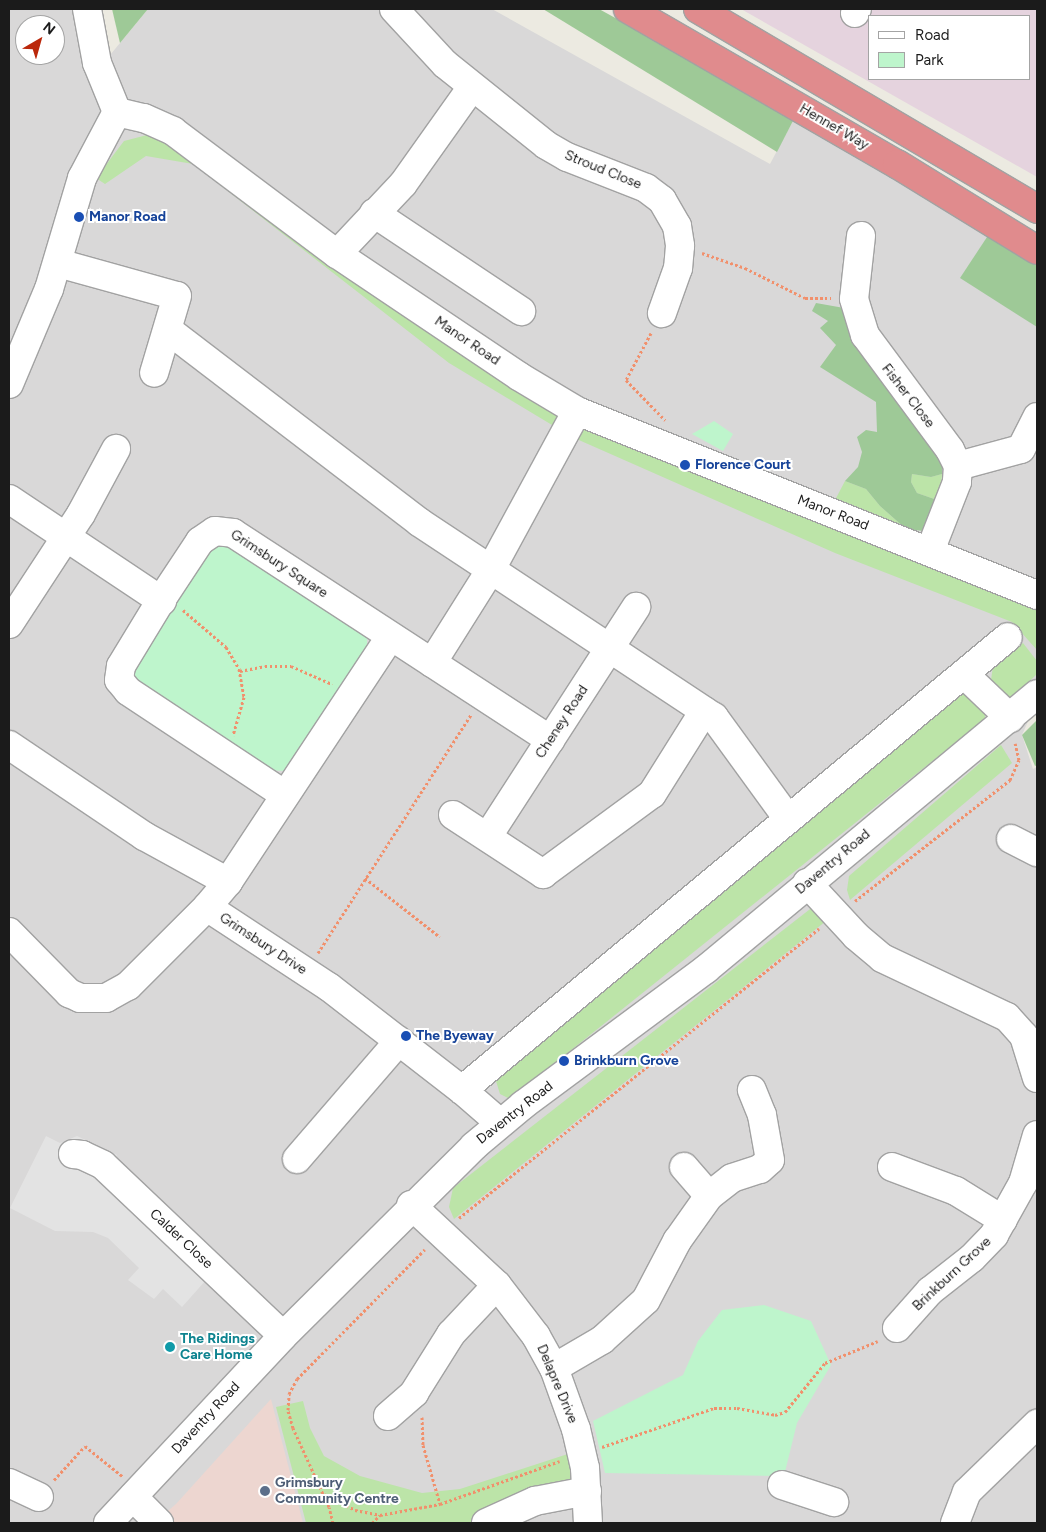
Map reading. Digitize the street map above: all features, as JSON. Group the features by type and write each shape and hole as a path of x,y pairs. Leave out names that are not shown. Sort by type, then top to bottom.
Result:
{"highway":[{"name":"Hennef Way","path":"628,9 897,164 1037,250"},
{"path":"698,9 794,63 1037,209"}],"street":[{"path":"9,384 58,263 82,178 118,112 97,63 87,9"},
{"name":"Stroud Close","path":"394,9 432,51 472,87 546,145 654,193 672,215 680,246 678,268 662,313"},
{"path":"337,254 418,165 472,87"},
{"name":"Manor Road","path":"118,112 152,121 179,135 337,254 520,377 577,411 1037,595"},
{"path":"374,213 521,311"},
{"name":"Fisher Close","path":"861,236 854,299 860,324 873,350 950,450 958,466"},
{"path":"58,263 174,294 178,299 154,373"},
{"path":"168,330 419,522 718,721 788,819"},
{"path":"432,664 490,571 577,411"},
{"path":"930,551 957,482 958,466 1029,456 1037,416"},
{"path":"9,624 66,537 116,449"},
{"path":"9,499 163,599"},
{"name":"Grimsbury Square","path":"285,795 128,691 119,680 120,666 163,599 200,542 215,531 225,530 550,740"},
{"name":"Cheney Road","path":"488,836 636,607"},
{"path":"207,907 228,882 390,636"},
{"path":"462,1090 1008,637"},
{"path":"964,674 1010,718"},
{"name":"Daventry Road","path":"108,1523 284,1336 411,1205 500,1123 706,969 807,883 1037,694"},
{"path":"453,815 488,836 543,874 652,794 704,711"},
{"path":"9,745 144,836 228,882"},
{"path":"1011,839 1037,852"},
{"path":"807,883 836,915 882,958 995,1010 1016,1026 1031,1032 1037,1078"},
{"name":"Grimsbury Drive","path":"9,932 69,992 80,998 106,998 128,986 207,907 306,972 462,1090 500,1123"},
{"path":"297,1159 398,1041"},
{"path":"554,1368 602,1340 646,1300 678,1241 709,1196 732,1178 760,1169 770,1160 762,1115 752,1090"},
{"name":"Brinkburn Grove","path":"897,1328 930,1291 980,1251 1003,1220 1034,1168 1037,1135"},
{"name":"Calder Close","path":"73,1154 82,1155 103,1165 284,1336"},
{"path":"684,1167 709,1196"},
{"path":"892,1167 956,1191 1003,1220"},
{"name":"Delapre Drive","path":"411,1205 497,1285 529,1324 554,1368 582,1454 587,1491 588,1523"},
{"path":"388,1416 414,1393 450,1334 497,1285"},
{"path":"955,1523 967,1492 1035,1430"},
{"path":"9,1483 39,1497"},
{"path":"782,1485 833,1504"},
{"path":"486,1523 535,1501 587,1491"},
{"path":"137,1492 159,1523"}],"path":[{"path":"680,246 746,268 805,298 854,299"},
{"path":"658,444 666,420 626,380 662,313"},
{"path":"163,599 214,635 230,652 240,671 242,708 224,754"},
{"path":"240,671 265,666 291,666 314,674 350,696"},
{"path":"306,972 483,698"},
{"path":"328,1523 333,1523 324,1494 290,1420 288,1402 292,1386 440,1233 530,1158 836,915 1010,780 1020,760 1010,718"},
{"path":"365,878 440,937"},
{"path":"324,1494 355,1510 380,1515 440,1504 714,1408 737,1408 775,1415 785,1412 825,1363 871,1345 897,1328"},
{"path":"414,1393 422,1416 423,1445 440,1504"},
{"path":"39,1497 85,1446 137,1492"},
{"path":"372,1523 380,1515"}],"shaded area":[{"path":"9,9 79,9 92,77 148,9 492,9 770,164 795,117 991,231 1037,308 1037,701 1022,735 1033,769 1037,767 1037,1523 9,1523"},
{"path":"741,9 1037,9 1037,177"},
{"path":"46,1136 60,1143 77,1136 117,1155 106,1187 206,1280 182,1307 163,1289 154,1299 128,1280 139,1268 108,1238 93,1232 55,1231 10,1208"},
{"path":"271,1399 303,1523 154,1523 176,1504"}],"green space":[{"path":"112,9 148,9 120,43"},
{"path":"543,9 599,9 795,117 777,152"},
{"path":"147,135 171,138 460,344 1021,595 1037,611 1037,650 1012,622 835,553 572,437 449,363 193,164 146,156 105,184 96,178 124,141"},
{"path":"991,231 1037,262 1037,327 960,278"},
{"path":"816,303 844,308 942,461 942,474 931,477 912,474 911,482 917,493 940,501 924,531 906,529 880,506 866,489 845,481 858,467 862,452 857,437 866,430 877,432 876,402 820,367 836,345 820,328 828,321 812,311"},
{"path":"714,421 733,434 723,451 692,434"},
{"path":"912,474 931,477 942,474 940,501 917,493 911,482"},
{"path":"845,481 866,489 880,506 906,529 834,502"},
{"path":"229,542 364,632 367,638 367,652 286,771 264,770 134,679 134,671 204,553 215,545"},
{"path":"1023,643 1037,661 1037,674 1012,698 999,693 991,680 993,666"},
{"path":"962,694 974,694 985,707 985,719 510,1099 500,1094 496,1081"},
{"path":"1037,720 1037,765 1035,766 1022,735"},
{"path":"1001,745 1012,763 850,900 847,890 849,876"},
{"path":"814,906 826,921 454,1219 449,1207 453,1188"},
{"path":"764,1305 811,1321 831,1365 797,1423 784,1476 605,1473 593,1421 683,1375 698,1341 722,1310"},
{"path":"303,1401 310,1428 324,1456 360,1476 422,1493 460,1489 577,1451 582,1478 517,1501 471,1523 306,1523 276,1407"}],"place":[{"name":"Manor Road","path":"79,217"},
{"name":"Florence Court","path":"685,465"},
{"name":"The Byeway","path":"406,1036"},
{"name":"Brinkburn Grove","path":"564,1061"},
{"name":"The Ridings Care Home","path":"170,1347"},
{"name":"Grimsbury Community Centre","path":"265,1491"}]}
